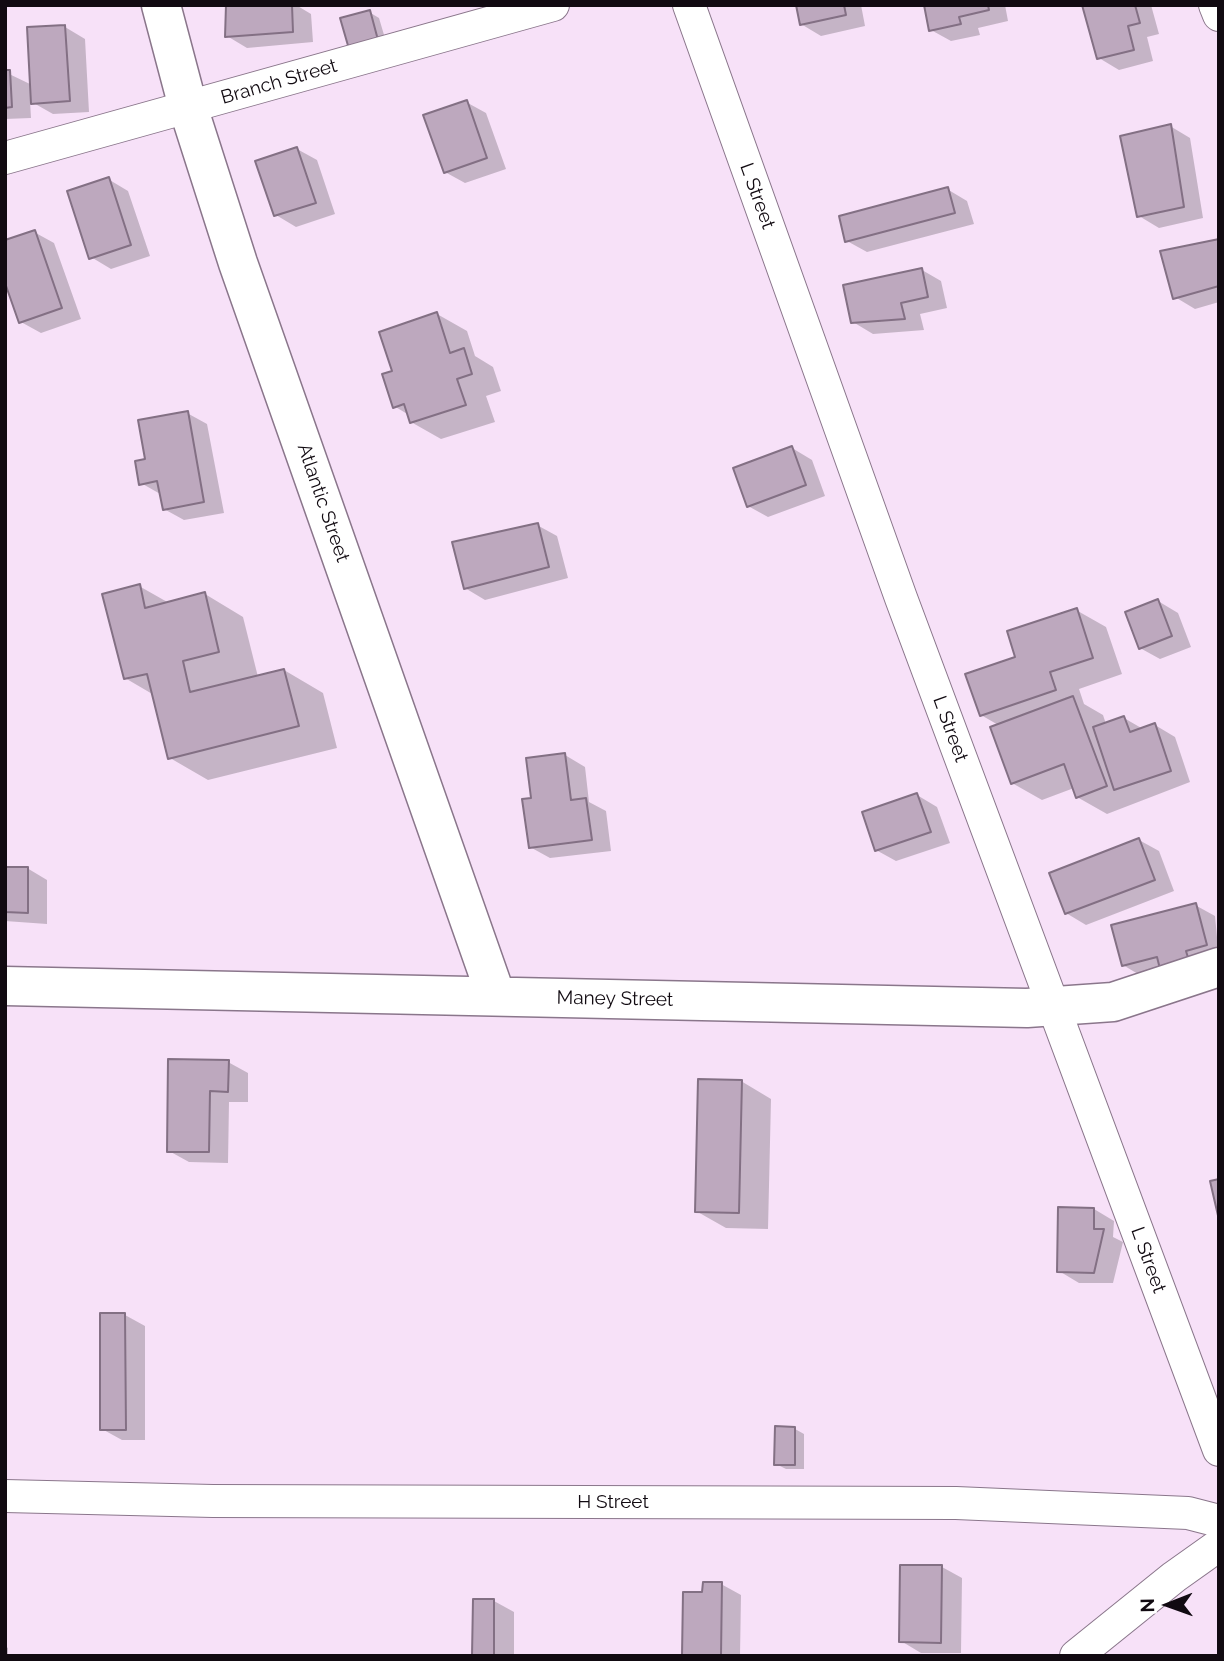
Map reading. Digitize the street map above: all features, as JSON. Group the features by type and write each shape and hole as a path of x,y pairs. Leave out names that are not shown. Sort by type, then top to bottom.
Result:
{"street":[{"name":"Atlantic Street","path":"161,5 188,107 238,263 496,996"},
{"name":"Branch Street","path":"5,158 553,5"},
{"name":"L Street","path":"689,5 901,598 1219,1450"},
{"path":"1215,5 1219,15"},
{"name":"Maney Street","path":"5,986 1053,1006 1113,1002 1219,968"},
{"name":"H Street","path":"5,1496 213,1501 956,1503 1188,1513 1219,1521"},
{"path":"1076,1656 1174,1577 1219,1545"}],"building":[{"path":"226,5 292,5 293,32 225,37"},
{"path":"796,5 844,5 846,15 800,25"},
{"path":"924,5 988,5 989,10 959,17 961,24 929,31"},
{"path":"1082,5 1135,5 1140,23 1128,26 1134,50 1097,59"},
{"path":"370,10 378,40 349,49 340,18"},
{"path":"65,25 70,101 31,104 27,27"},
{"path":"5,70 10,70 12,107 5,108"},
{"path":"467,100 487,158 444,173 423,115"},
{"path":"1171,124 1184,207 1137,217 1120,136"},
{"path":"297,147 316,203 274,216 255,161"},
{"path":"109,177 131,245 89,259 67,191"},
{"path":"948,187 955,213 845,242 839,216"},
{"path":"35,230 62,308 19,323 5,283 5,240"},
{"path":"1219,239 1219,286 1173,299 1160,251"},
{"path":"922,268 928,297 901,303 905,319 851,323 843,285"},
{"path":"437,312 450,353 464,348 472,374 457,379 466,405 410,423 404,404 393,408 382,374 392,371 379,332"},
{"path":"188,411 204,502 163,510 157,481 139,485 135,461 145,459 138,420"},
{"path":"792,446 806,485 747,507 733,468"},
{"path":"538,523 549,567 464,589 452,542"},
{"path":"140,584 145,608 205,592 219,652 183,661 190,692 284,669 299,726 168,759 147,674 124,679 102,594"},
{"path":"1158,599 1172,636 1139,649 1125,612"},
{"path":"1077,608 1093,658 1050,672 1056,690 980,716 965,674 1015,657 1007,631"},
{"path":"1073,696 1107,786 1076,798 1064,764 1011,784 990,727"},
{"path":"1124,716 1130,732 1155,723 1171,771 1114,790 1093,727"},
{"path":"565,753 571,800 586,798 592,840 529,848 522,799 531,798 526,758"},
{"path":"917,793 931,832 875,851 862,812"},
{"path":"1139,838 1155,880 1065,914 1049,873"},
{"path":"5,867 28,867 28,913 5,912"},
{"path":"1196,903 1207,945 1186,951 1189,961 1160,969 1157,957 1122,966 1111,925"},
{"path":"168,1059 229,1060 228,1092 210,1091 209,1152 167,1152"},
{"path":"698,1079 742,1080 739,1213 695,1212"},
{"path":"1219,1179 1219,1220 1210,1181"},
{"path":"1058,1207 1094,1208 1094,1229 1104,1229 1094,1273 1057,1272"},
{"path":"100,1313 125,1313 126,1430 100,1430"},
{"path":"775,1426 795,1427 795,1465 774,1465"},
{"path":"900,1565 942,1565 941,1643 899,1642"},
{"path":"703,1582 722,1582 721,1656 682,1656 683,1592 702,1592"},
{"path":"473,1599 494,1599 494,1656 472,1656"}]}
